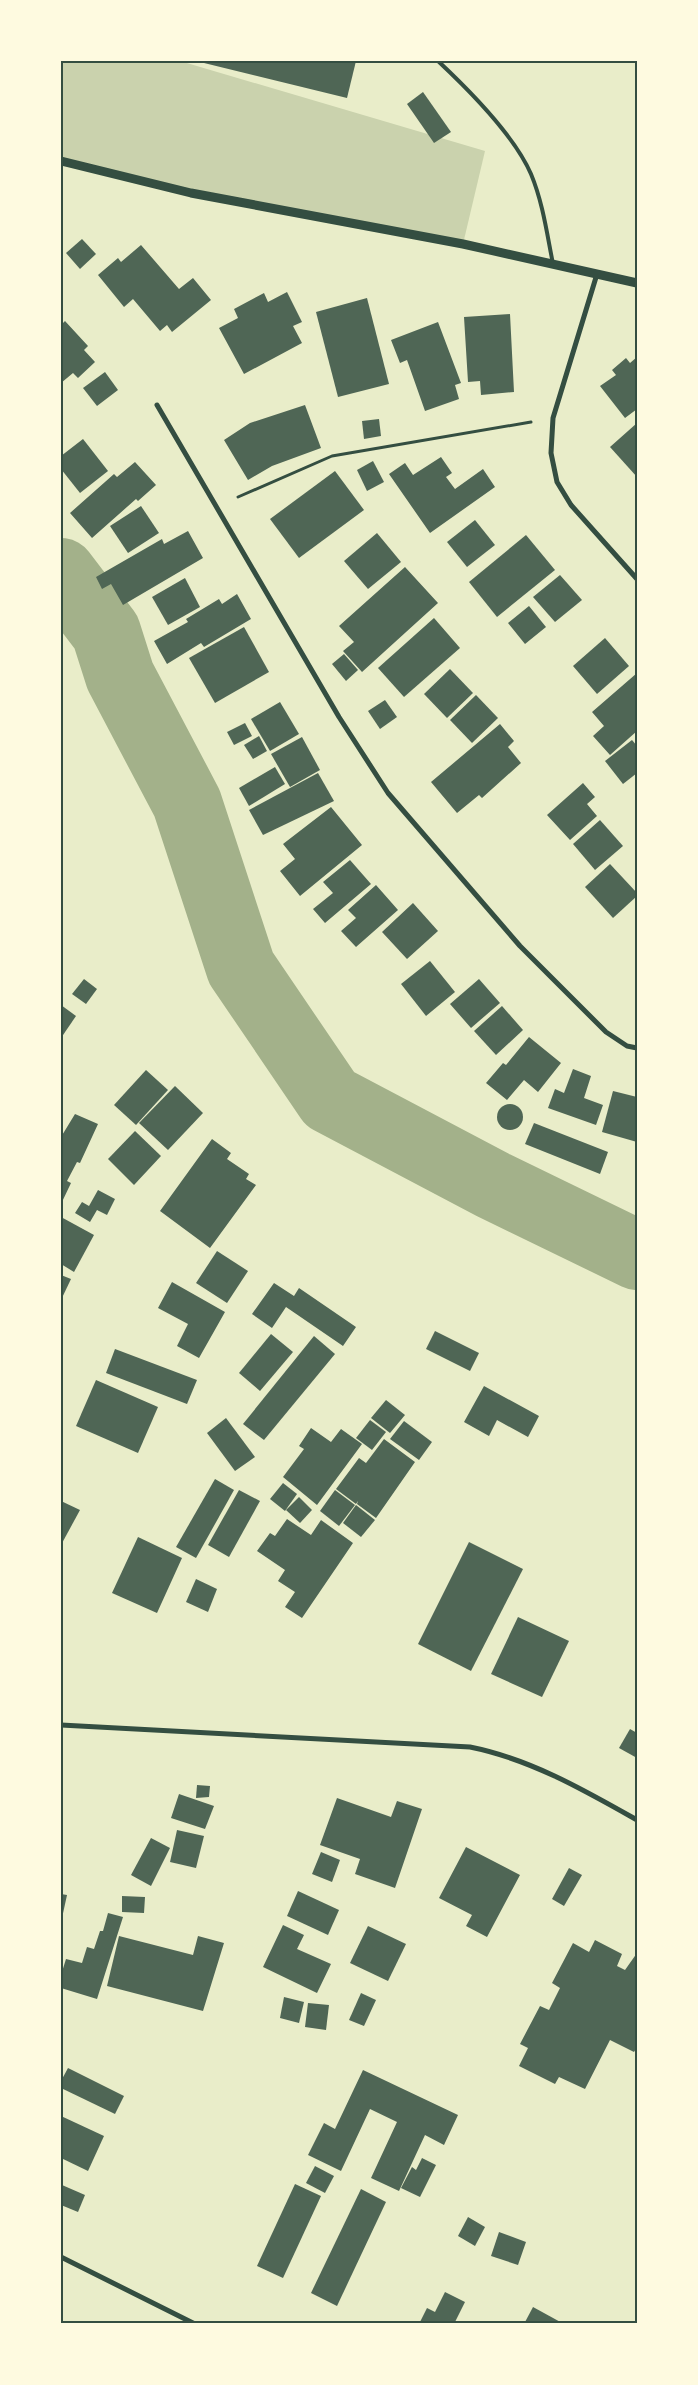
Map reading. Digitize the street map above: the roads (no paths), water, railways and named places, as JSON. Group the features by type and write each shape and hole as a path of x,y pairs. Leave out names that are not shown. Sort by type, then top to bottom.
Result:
{"street":[{"path":"61,161 191,193 463,244 637,283"},
{"path":"597,274 553,418 551,453 557,482 571,506 637,579"},
{"path":"157,405 339,717 388,792 520,946 606,1032 627,1046 637,1048"},
{"path":"61,1725 470,1747 501,1753 532,1765 637,1820"},
{"path":"61,2257 196,2324"}],"lane":[{"path":"438,61 471,92 511,142 530,172 541,202 552,264"}],"waterway":[{"path":"61,573 106,632 120,676 187,803 241,968 330,1099 493,1185 637,1255"}]}
